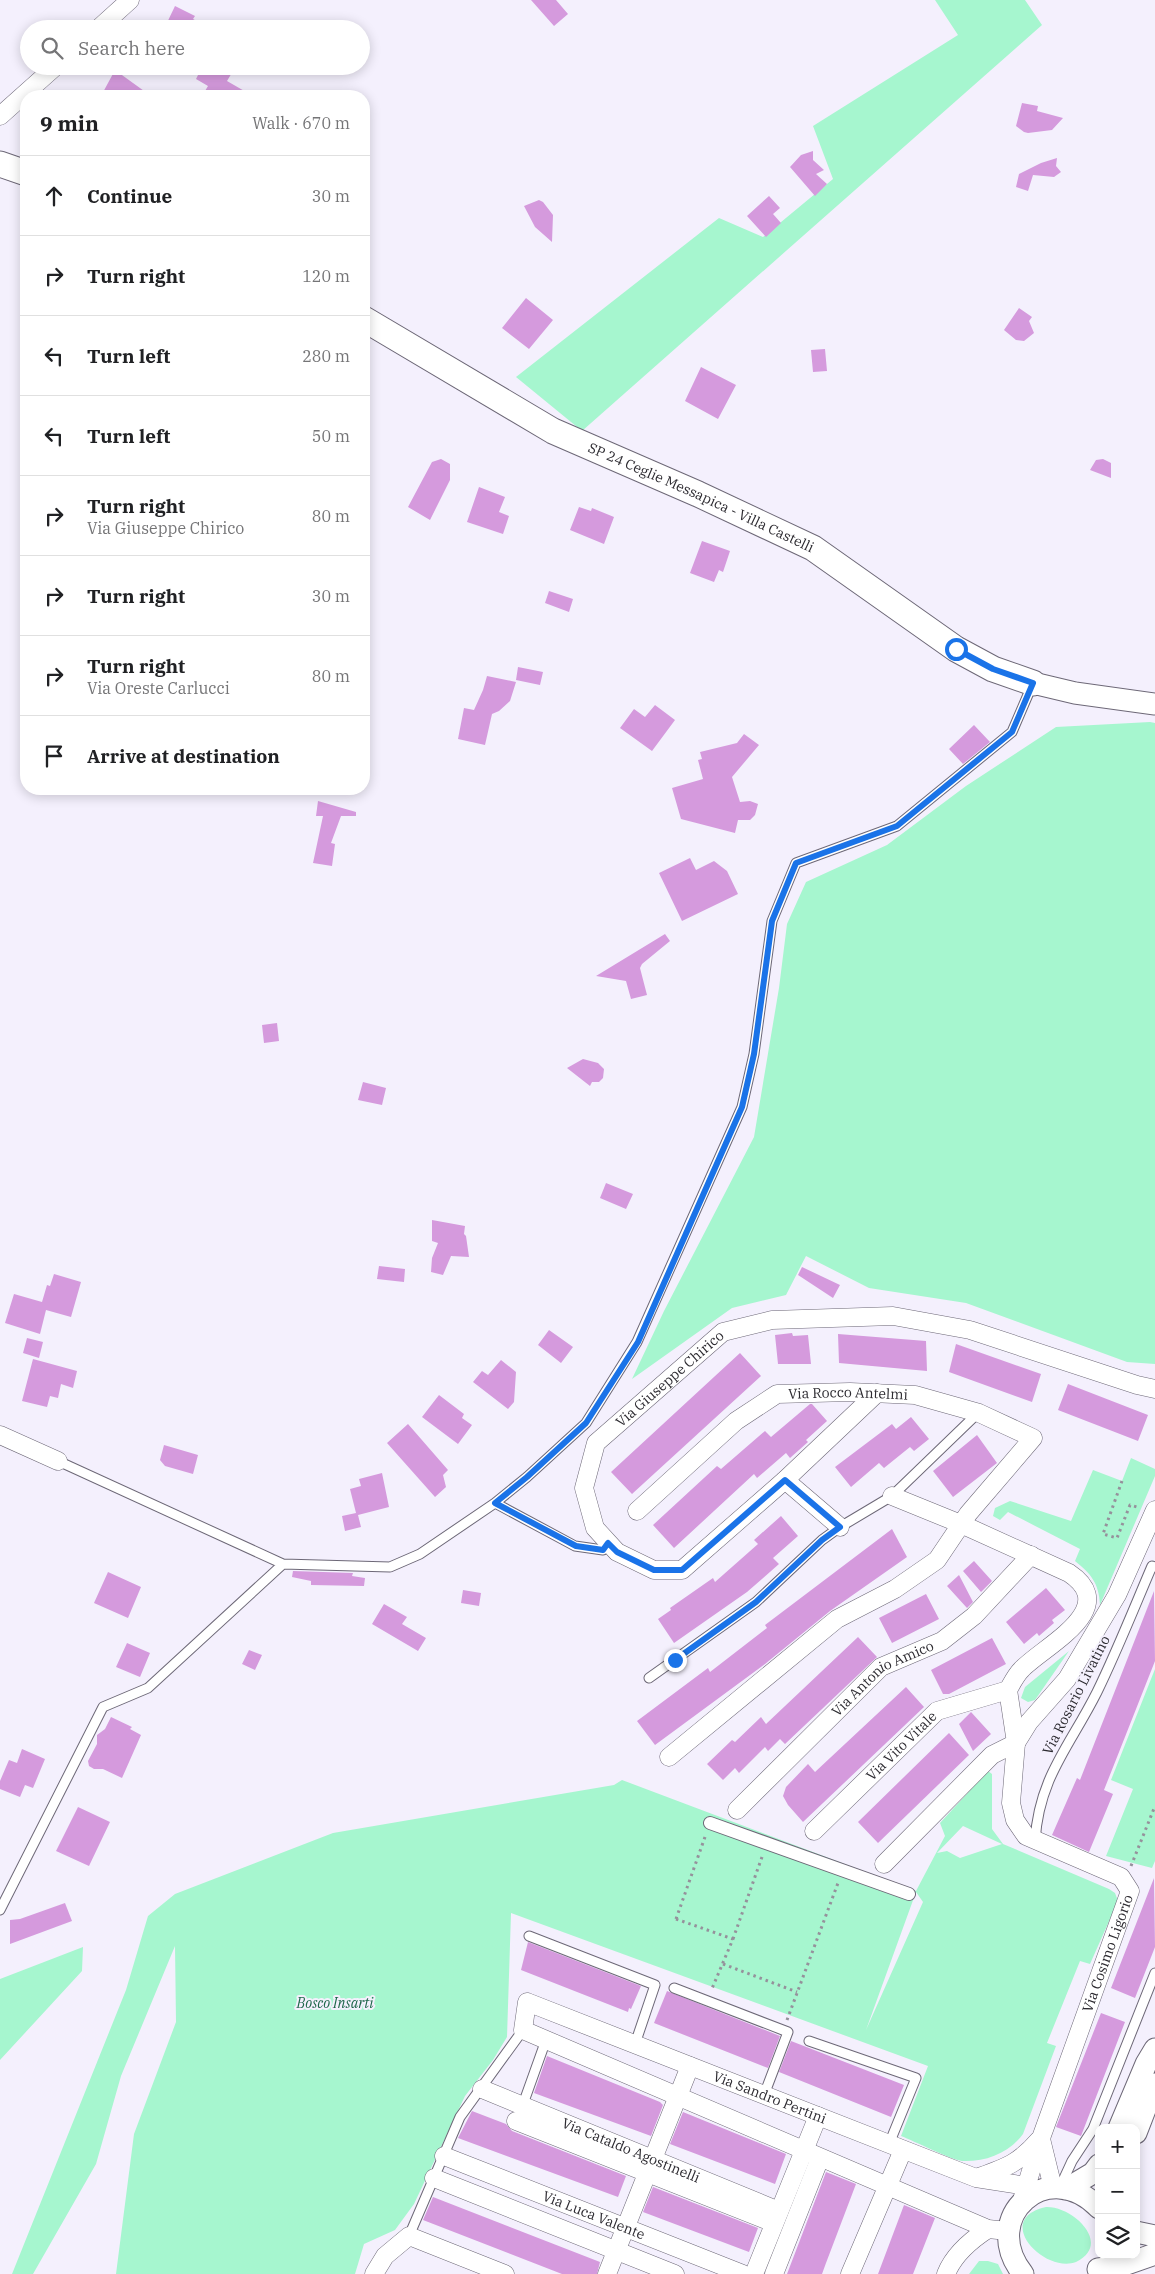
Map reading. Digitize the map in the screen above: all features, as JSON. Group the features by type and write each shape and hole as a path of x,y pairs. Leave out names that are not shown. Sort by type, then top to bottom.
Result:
{"main road":[{"path":"0,164 20,172"},
{"name":"SP 24 Ceglie Messapica - Villa Castelli","path":"370,323 553,431 698,494 813,548 956,649 993,669 1033,683"}],"street":[{"path":"108,20 130,0"},
{"path":"29,90 46,75"},
{"path":"0,116 20,98"},
{"path":"1033,683 1076,693 1155,704"},
{"name":"Via Giuseppe Chirico","path":"877,1393 785,1480 682,1570 654,1570 617,1552 595,1528 584,1488 596,1443 723,1332 772,1320 893,1316 970,1330 1136,1385 1155,1389"},
{"name":"Via Rocco Antelmi","path":"638,1511 736,1420 777,1394 877,1393 915,1395 979,1413 1033,1438 961,1524"},
{"path":"0,1435 58,1461"},
{"path":"785,1480 840,1527"},
{"path":"884,1864 992,1755 1016,1743 1008,1690 1021,1670 1057,1642 1076,1623 1086,1606 1083,1587 1077,1579 1031,1555 892,1496"},
{"name":"Via Cosimo Ligorio","path":"976,2178 1005,2168 1023,2158 1041,2138 1130,1891 1121,1877 1026,1836 1015,1820 1011,1803 1016,1743 1029,1722 1067,1679 1112,1604 1148,1509"},
{"path":"669,1756 837,1619 894,1588 937,1560 961,1524"},
{"name":"Via Antonio Amico","path":"737,1810 881,1667 942,1641 974,1616 1031,1555"},
{"name":"Via Vito Vitale","path":"814,1831 937,1711 1008,1690"},
{"path":"710,1823 909,1894"},
{"name":"Via Sandro Pertini","path":"523,2030 527,2002 976,2178 1044,2191"},
{"path":"523,2030 812,2154 998,2230 1008,2241 1018,2270"},
{"path":"1121,2124 1146,2064 1155,2049"},
{"path":"607,2274 690,2066"},
{"path":"1139,2124 1155,2084"},
{"name":"Via Cataldo Agostinelli","path":"482,2089 519,2114 777,2217"},
{"path":"774,2274 794,2224 812,2154 818,2116"},
{"path":"1041,2138 1044,2191"},
{"name":"Via Cosimo Ligorio","path":"1041,2138 1044,2191"},
{"path":"850,2274 886,2185 896,2147"},
{"path":"754,2274 777,2217 812,2154"},
{"name":"Via Luca Valente","path":"444,2156 626,2226 743,2274"},
{"path":"946,2274 957,2255 974,2238 998,2230 1044,2191 1092,2172"},
{"path":"434,2178 676,2274"},
{"path":"1044,2191 1073,2190 1088,2197 1095,2204"},
{"path":"1140,2233 1155,2236"},
{"path":"374,2274 384,2256 409,2236 505,2274"},
{"path":"1097,2269 1121,2266 1155,2254"}],"lane":[{"path":"58,1461 284,1564 390,1567 420,1554 495,1503 527,1477 586,1423 638,1342 742,1107 754,1054 772,921 796,863 897,826 1012,732 1033,683"},
{"path":"649,1678 756,1602 822,1540 892,1496 979,1413"},
{"path":"495,1503 576,1546 603,1550 608,1543"},
{"path":"0,1910 103,1707 148,1688 284,1564"},
{"name":"Via Rosario Livatino","path":"1035,1841 1037,1816 1050,1775 1096,1693 1152,1566 1155,1567"},
{"path":"529,1936 655,1985 635,2044"},
{"path":"1044,2191 1072,2161 1093,2129 1155,1973"},
{"path":"674,1988 788,2032 764,2095"},
{"path":"409,2236 460,2117 523,2030"},
{"path":"519,2114 546,2040"},
{"path":"808,2041 916,2078 896,2147"},
{"path":"1072,2161 1074,2169 1092,2172"},
{"path":"777,2217 794,2224"}],"path":[{"path":"1122,1481 1103,1534 1117,1538 1130,1505 1148,1509"},
{"path":"1124,1883 1155,1806"},
{"path":"710,1823 676,1919 733,1939"},
{"path":"710,1993 724,1964 767,1843"},
{"path":"786,2024 843,1870"},
{"path":"724,1964 797,1992"}],"green space":[{"path":"935,0 1025,0 1042,25 582,431 516,377 719,218 763,237 833,179 813,126 958,35"},
{"path":"1155,723 1155,1364 1127,1362 966,1303 869,1288 806,1256 786,1295 732,1308 632,1379 664,1311 754,1137 779,988 787,924 806,882 887,845 966,786 1056,727"},
{"path":"1131,1458 1155,1469 1155,1476 1100,1605 1096,1585 1086,1570 1075,1561 1080,1549 1008,1512 1000,1520 993,1516 995,1508 1010,1501 1071,1521 1093,1470 1122,1481"},
{"path":"1069,1651 1035,1700 1028,1702 1021,1698 1025,1687"},
{"path":"1155,1669 1155,1861 1152,1868 1106,1856 1133,1789 1111,1780"},
{"name":"Bosco Insarti","path":"988,1771 992,1774 992,1829 1003,1844 1109,1889 1115,1893 1118,1901 1090,1964 1080,1961 1047,2043 1056,2046 1023,2134 1011,2146 996,2155 980,2160 957,2160 901,2136 928,2066 511,1913 507,2037 493,2060 465,2096 414,2204 395,2230 364,2244 355,2274 116,2274 134,2134 176,2022 175,1946 121,2076 96,2164 33,2274 12,2274 126,1990 148,1916 175,1894 333,1833 614,1785 622,1780 916,1891 945,1836 940,1823","holes":["963,1826 1002,1844 960,1858 947,1851 937,1853","916,1892 923,1902 866,2030"]},
{"path":"83,1947 82,1971 0,2060 0,1979"},
{"path":"1046,2207 1057,2208 1077,2219 1090,2236 1091,2246 1086,2254 1076,2262 1063,2264 1050,2260 1038,2253 1029,2244 1023,2233 1023,2222 1030,2213"},
{"path":"979,2261 998,2264 1003,2274 969,2274"}],"building":[{"path":"531,0 556,0 568,14 554,26"},
{"path":"175,6 195,16 193,19 195,20 168,20"},
{"path":"112,75 122,75 143,90 104,90"},
{"path":"198,75 231,75 227,81 243,90 206,90 208,86 196,79"},
{"path":"1022,103 1038,106 1037,111 1063,118 1052,130 1024,132 1016,126"},
{"path":"813,151 813,160 824,170 816,174 827,184 815,196 790,167 801,155"},
{"path":"1057,158 1056,166 1061,172 1054,177 1033,175 1028,191 1016,187 1019,174 1041,163"},
{"path":"769,196 780,208 773,214 781,223 766,237 747,216"},
{"path":"539,200 543,202 553,215 552,242 535,227 524,206"},
{"path":"526,298 553,320 529,349 502,328"},
{"path":"1019,308 1032,317 1029,321 1034,333 1024,341 1016,340 1004,330"},
{"path":"825,349 827,371 813,372 811,350"},
{"path":"701,367 736,385 718,419 685,401"},
{"path":"441,459 450,464 450,480 430,520 408,507 432,462"},
{"path":"1103,459 1111,463 1111,478 1090,470 1096,460"},
{"path":"479,487 505,497 499,512 509,516 503,534 467,522"},
{"path":"579,507 591,511 592,508 614,517 604,544 570,530"},
{"path":"702,541 730,551 723,572 719,570 714,582 690,573"},
{"path":"549,591 573,599 569,612 545,603"},
{"path":"518,667 543,672 540,685 516,680"},
{"path":"487,676 516,682 510,701 499,711 492,714 485,745 458,739 464,708 474,710"},
{"path":"655,705 675,720 652,751 620,728 634,709 645,717"},
{"path":"974,725 990,742 963,764 949,749"},
{"path":"744,734 759,745 732,777 740,802 750,801 758,804 755,815 750,820 738,820 735,833 681,819 672,788 703,779 698,760 702,759 700,752 737,743"},
{"path":"318,801 356,812 356,816 341,816 331,843 335,844 332,866 313,863 323,816 316,816"},
{"path":"690,858 696,870 714,861 727,871 738,894 682,921 659,873"},
{"path":"665,934 670,941 642,964 640,968 647,995 631,999 626,981 596,976"},
{"path":"277,1023 279,1041 264,1043 262,1025"},
{"path":"583,1059 598,1063 604,1069 603,1078 599,1082 592,1082 590,1086 567,1068"},
{"path":"363,1082 386,1088 382,1105 358,1100"},
{"path":"606,1183 633,1194 626,1209 600,1198"},
{"path":"432,1220 465,1226 464,1234 466,1236 469,1257 451,1256 443,1275 431,1272 432,1258 438,1243 432,1241"},
{"path":"379,1266 405,1269 404,1282 377,1279"},
{"path":"802,1267 840,1285 833,1298 798,1275"},
{"path":"54,1274 81,1282 71,1317 46,1310 40,1334 5,1323 14,1294 42,1302 47,1285 50,1286"},
{"path":"549,1330 573,1347 561,1363 538,1345"},
{"path":"792,1333 793,1336 808,1335 811,1364 778,1364 775,1335"},
{"path":"838,1334 926,1341 927,1371 839,1363"},
{"path":"27,1338 43,1342 39,1358 23,1353"},
{"path":"956,1344 1041,1374 1032,1402 949,1372"},
{"path":"740,1353 761,1376 632,1494 611,1472"},
{"path":"33,1359 77,1371 73,1388 61,1384 58,1398 50,1396 47,1407 22,1401"},
{"path":"501,1360 516,1372 514,1402 508,1409 473,1382 482,1371 488,1375"},
{"path":"1068,1384 1148,1415 1138,1441 1058,1410"},
{"path":"439,1395 464,1414 462,1418 472,1425 458,1444 422,1417"},
{"path":"810,1404 827,1421 806,1440 808,1442 790,1458 786,1453 757,1478 754,1474 674,1548 653,1525 717,1466 721,1469 765,1431 771,1437"},
{"path":"911,1417 929,1439 914,1451 910,1447 884,1468 879,1463 851,1487 835,1467 892,1424 896,1429"},
{"path":"408,1424 448,1470 443,1475 446,1487 435,1497 387,1443"},
{"path":"977,1435 997,1463 953,1497 933,1471"},
{"path":"164,1445 198,1455 193,1474 165,1466 160,1460"},
{"path":"382,1473 389,1507 358,1515 361,1527 345,1531 342,1516 356,1513 350,1489 361,1486 359,1479"},
{"path":"781,1516 798,1536 773,1558 779,1564 747,1592 674,1643 658,1619 671,1610 670,1608 713,1578 715,1582 758,1544 754,1540"},
{"path":"892,1529 907,1557 830,1611 765,1664 655,1745 637,1721 708,1668 710,1672 767,1628 765,1625"},
{"path":"974,1561 992,1581 981,1592 963,1571"},
{"path":"293,1571 353,1573 352,1576 365,1578 364,1586 311,1585 311,1581 292,1577"},
{"path":"108,1572 141,1587 128,1618 94,1603"},
{"path":"959,1575 973,1602 967,1608 947,1586"},
{"path":"1046,1588 1065,1610 1052,1620 1054,1623 1039,1636 1037,1633 1024,1644 1006,1622"},
{"path":"463,1590 481,1593 479,1606 461,1603"},
{"path":"1154,1591 1155,1661 1104,1790 1113,1794 1089,1852 1052,1835 1077,1778 1080,1780"},
{"path":"926,1594 939,1619 892,1643 879,1618"},
{"path":"384,1604 407,1617 402,1624 426,1638 418,1651 372,1624"},
{"path":"858,1637 877,1657 785,1744 780,1739 768,1751 765,1747 739,1773 735,1768 723,1780 707,1764 732,1740 735,1742 761,1717 766,1724"},
{"path":"992,1638 1006,1664 949,1694 943,1694 931,1670"},
{"path":"127,1643 150,1653 140,1677 116,1667"},
{"path":"249,1650 262,1655 255,1670 242,1664"},
{"path":"906,1687 924,1707 803,1822 788,1805 783,1796 786,1787 808,1764 815,1772"},
{"path":"971,1712 991,1734 973,1751 959,1724"},
{"path":"111,1717 132,1727 130,1729 141,1735 122,1778 103,1769 94,1769 89,1766 88,1761 97,1744 97,1735 105,1729"},
{"path":"949,1733 969,1755 878,1843 858,1822"},
{"path":"22,1749 45,1759 33,1788 25,1785 20,1797 0,1789 0,1781 9,1760 17,1763"},
{"path":"78,1807 110,1822 89,1866 56,1851"},
{"path":"1154,1878 1155,1947 1135,1998 1111,1988"},
{"path":"65,1903 72,1921 10,1944 10,1920 20,1919"},
{"path":"528,1942 641,1986 631,2009 629,2008 628,2012 521,1970"},
{"path":"667,1991 780,2036 768,2068 654,2023"},
{"path":"1101,2013 1125,2022 1081,2136 1056,2127"},
{"path":"791,2041 904,2085 891,2117 779,2072"},
{"path":"547,2056 660,2102 663,2105 651,2136 534,2093"},
{"path":"472,2111 506,2124 512,2131 626,2176 618,2197 458,2138"},
{"path":"683,2112 786,2154 775,2184 670,2144"},
{"path":"826,2172 856,2184 822,2274 787,2274"},
{"path":"653,2187 758,2228 749,2252 643,2212"},
{"path":"433,2197 600,2262 597,2274 562,2274 423,2220"},
{"path":"904,2205 935,2218 913,2274 878,2274"}],"route":[{"path":"675,1660 756,1602 822,1540 840,1527 785,1480 682,1570 654,1570 617,1552 608,1543 603,1550 576,1546 495,1503 527,1477 586,1423 638,1342 742,1107 754,1054 772,921 796,863 897,826 1012,732 1033,683 993,669 956,649"}]}
